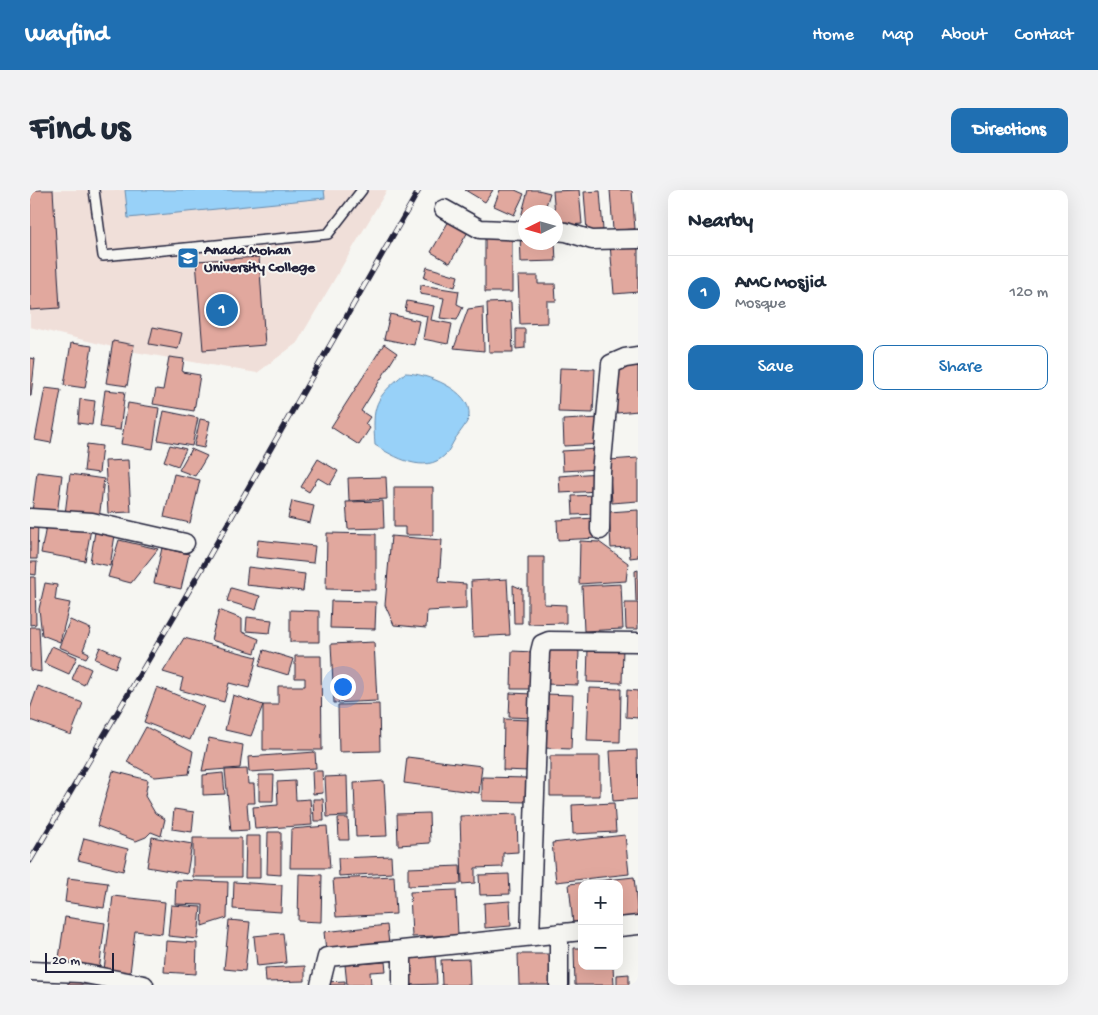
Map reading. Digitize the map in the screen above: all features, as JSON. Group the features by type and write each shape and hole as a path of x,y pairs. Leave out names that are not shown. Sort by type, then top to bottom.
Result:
{"street":[{"path":"444,208 480,229 518,230"},
{"path":"563,232 592,240 638,239"},
{"path":"600,530 601,472 612,364 625,358 638,356"},
{"path":"30,518 92,522 185,542"},
{"path":"530,936 540,652 542,644 549,641 638,642"},
{"path":"623,927 638,925"},
{"path":"320,985 327,957 578,931"},
{"path":"559,933 559,985"},
{"path":"402,950 402,985"},
{"path":"30,971 80,973 144,985"}],"lane":[{"path":"94,190 103,256 328,234 362,190"}],"shaded area":[{"name":"Anada Mohan University College","path":"30,190 387,190 297,343 257,373 129,351 30,327"}],"water":[{"path":"125,190 324,190 325,198 128,218"},
{"path":"405,373 424,376 446,385 463,398 468,407 469,416 467,422 448,452 437,461 428,464 419,464 400,459 375,445 374,421 377,404 387,390"}],"building":[{"path":"30,190 53,190 60,308 30,310"},
{"path":"465,190 493,190 485,202"},
{"path":"500,190 515,190 524,194 514,215 494,206"},
{"path":"528,190 550,193 546,205 524,205"},
{"path":"579,190 582,224 563,225 563,205 554,205 553,191"},
{"path":"610,190 632,190 635,229 613,230"},
{"path":"600,191 603,230 587,231 584,192"},
{"path":"450,219 469,230 450,263 431,252"},
{"path":"485,235 512,235 512,292 485,292"},
{"path":"638,242 638,292 614,294 610,244"},
{"path":"521,250 555,250 556,261 521,262"},
{"path":"259,257 265,345 203,350 196,261"},
{"path":"427,267 458,276 455,287 424,278"},
{"path":"518,276 538,276 538,284 555,284 556,301 547,301 547,323 520,324"},
{"path":"421,285 459,291 457,304 463,307 457,320 440,318 444,298 420,294"},
{"path":"407,301 434,306 431,320 452,324 448,344 423,339 427,316 405,311"},
{"path":"511,302 513,352 489,352 487,303"},
{"path":"483,307 484,351 454,348 468,309"},
{"path":"390,314 419,321 414,345 384,339"},
{"path":"153,327 182,333 178,349 149,344"},
{"path":"516,329 525,329 525,348 516,349"},
{"path":"113,341 134,345 127,386 106,383"},
{"path":"71,343 92,346 85,388 64,385"},
{"path":"384,344 397,353 361,411 370,417 365,424 370,428 359,445 331,427"},
{"path":"169,357 184,359 182,372 200,375 194,411 153,404 156,389 163,390"},
{"path":"30,358 35,359 31,396 30,396"},
{"path":"638,366 638,411 617,413 613,368"},
{"path":"560,368 595,369 593,413 558,412"},
{"path":"45,388 61,390 51,443 35,440"},
{"path":"105,390 125,392 120,430 100,427"},
{"path":"80,399 95,401 92,425 78,423"},
{"path":"128,403 159,408 153,449 121,444"},
{"path":"164,411 198,418 192,446 158,440"},
{"path":"600,418 601,444 564,446 563,420"},
{"path":"200,419 210,421 204,448 194,446"},
{"path":"87,444 102,446 99,473 84,471"},
{"path":"170,445 186,449 178,466 164,461"},
{"path":"191,449 207,456 195,476 179,470"},
{"path":"598,449 599,469 563,471 562,451"},
{"path":"638,458 638,501 612,503 609,460"},
{"path":"318,459 338,471 330,485 318,478 309,492 301,487"},
{"path":"128,460 131,512 108,513 105,461"},
{"path":"37,472 62,475 57,515 32,512"},
{"path":"599,473 600,491 560,493 559,476"},
{"path":"70,474 104,479 99,519 65,514"},
{"path":"174,474 200,480 190,523 164,517"},
{"path":"386,477 387,499 349,501 348,478"},
{"path":"394,487 433,487 433,535 405,535 405,527 394,527"},
{"path":"595,495 596,514 573,515 572,496"},
{"path":"292,501 314,506 310,523 288,518"},
{"path":"383,501 384,528 348,529 346,502"},
{"path":"638,510 638,557 630,558 629,547 611,548 609,512"},
{"path":"596,518 598,538 558,540 557,520"},
{"path":"30,520 38,520 37,559 30,559"},
{"path":"47,521 91,529 85,561 41,553"},
{"path":"95,532 115,535 110,566 90,562"},
{"path":"327,533 376,534 376,590 326,589"},
{"path":"391,536 442,540 439,582 466,584 466,609 427,611 426,628 394,625 385,605"},
{"path":"119,540 158,549 131,583 108,577"},
{"path":"258,540 315,546 313,563 256,557"},
{"path":"580,541 599,542 628,563 626,581 579,584"},
{"path":"162,548 189,554 181,589 154,583"},
{"path":"528,557 544,557 544,604 566,605 566,623 528,624"},
{"path":"30,562 37,562 36,575 30,574"},
{"path":"248,567 305,574 303,591 246,585"},
{"path":"638,570 638,601 636,602 635,571"},
{"path":"30,577 35,577 36,624 30,625"},
{"path":"507,579 510,635 473,637 471,581"},
{"path":"45,583 57,585 55,600 70,603 60,642 42,635 39,609"},
{"path":"621,584 623,629 584,631 582,586"},
{"path":"513,585 522,589 522,623 514,623"},
{"path":"231,588 260,596 256,610 227,601"},
{"path":"331,601 376,602 375,629 330,628"},
{"path":"625,603 638,603 638,629 626,629"},
{"path":"219,610 242,619 242,632 259,639 255,653 211,640"},
{"path":"290,610 319,611 319,642 290,642"},
{"path":"247,617 272,620 270,633 246,631"},
{"path":"70,620 91,629 83,650 89,653 86,658 59,647"},
{"path":"30,627 39,627 41,672 30,670"},
{"path":"184,638 257,657 249,688 229,683 224,702 180,690 183,678 163,672"},
{"path":"374,642 377,701 334,703 331,644"},
{"path":"52,646 77,657 69,674 44,663"},
{"path":"100,647 120,656 115,668 95,659"},
{"path":"588,647 623,647 622,683 587,682"},
{"path":"544,649 579,650 578,685 544,684"},
{"path":"264,650 293,659 288,675 259,666"},
{"path":"512,651 534,652 533,689 511,689"},
{"path":"295,656 321,656 322,750 263,750 263,705 278,705 278,686 305,686 305,678 295,678"},
{"path":"79,663 91,669 84,685 72,679"},
{"path":"38,686 83,703 71,735 30,720 30,709"},
{"path":"157,687 204,706 190,740 144,722"},
{"path":"589,688 621,689 620,742 587,741"},
{"path":"627,690 638,691 638,718 626,717"},
{"path":"510,693 533,694 533,718 509,717"},
{"path":"546,694 573,695 571,749 544,748"},
{"path":"233,695 263,705 251,736 225,730"},
{"path":"379,704 380,751 339,752 338,705"},
{"path":"504,719 530,720 529,771 503,770"},
{"path":"146,727 193,751 189,774 155,777 127,762"},
{"path":"209,738 243,745 240,768 202,771"},
{"path":"637,750 638,799 613,801 610,751"},
{"path":"315,752 316,768 249,772 248,757"},
{"path":"550,756 600,756 600,796 550,796"},
{"path":"407,757 482,766 479,793 404,783"},
{"path":"247,769 248,784 254,784 255,803 247,803 249,830 231,831 225,770"},
{"path":"113,771 148,780 145,796 155,813 165,819 161,836 151,832 146,837 136,841 97,826"},
{"path":"312,771 322,771 323,793 313,794"},
{"path":"223,773 225,794 203,795 203,775"},
{"path":"259,775 274,775 273,801 259,801"},
{"path":"347,776 348,816 327,817 325,777"},
{"path":"482,777 528,778 528,802 482,801"},
{"path":"295,781 296,800 310,799 312,825 255,829 253,807 278,805 277,782"},
{"path":"384,781 387,836 356,837 354,783"},
{"path":"313,799 323,799 324,821 314,821"},
{"path":"614,803 616,832 573,834 572,805"},
{"path":"174,809 194,812 192,832 172,829"},
{"path":"429,813 430,843 398,845 397,814"},
{"path":"517,814 518,852 503,853 503,867 475,868 475,883 462,884 460,816"},
{"path":"338,818 348,818 349,840 339,840"},
{"path":"327,826 330,868 290,868 291,829"},
{"path":"268,832 281,832 281,875 267,874"},
{"path":"625,835 629,874 556,882 552,843"},
{"path":"246,836 260,836 260,878 245,878"},
{"path":"152,837 192,844 187,874 147,867"},
{"path":"84,838 128,849 123,871 78,860"},
{"path":"193,838 241,838 241,877 193,877"},
{"path":"391,856 392,873 339,876 338,858"},
{"path":"460,866 461,884 408,886 408,868"},
{"path":"299,874 322,875 321,922 298,921"},
{"path":"509,874 510,894 480,895 479,875"},
{"path":"394,876 396,914 336,917 333,879"},
{"path":"634,877 638,918 623,920 623,880 606,880"},
{"path":"68,878 108,883 104,908 65,902"},
{"path":"176,880 228,882 227,918 202,926 203,905 175,904"},
{"path":"234,882 282,885 281,912 233,909"},
{"path":"578,883 578,923 573,924 569,884"},
{"path":"456,890 458,935 412,937 410,892"},
{"path":"113,896 165,902 162,934 135,931 130,973 104,970"},
{"path":"510,901 511,926 485,928 484,903"},
{"path":"171,905 201,907 198,939 168,936"},
{"path":"65,917 105,923 99,971 58,965"},
{"path":"229,920 250,922 245,971 224,969"},
{"path":"387,925 389,945 326,951 324,932"},
{"path":"283,933 286,963 257,966 254,936"},
{"path":"166,941 197,943 196,974 164,972"},
{"path":"574,948 578,948 578,970 613,970 614,985 575,985"},
{"path":"435,954 437,984 409,985 407,955"},
{"path":"518,954 554,954 554,985 519,985"},
{"path":"469,959 470,985 442,985 441,960"},
{"path":"385,962 386,971 370,972 371,985 347,985 345,965"},
{"path":"305,966 305,981 266,982 265,968"},
{"path":"629,974 629,985 617,985 617,975"},
{"path":"68,978 93,979 93,985 68,985"},
{"path":"345,981 345,985 325,985 325,982"}],"railway":[{"path":"30,861 200,572 419,190"}],"place":[{"name":"Anada Mohan University College","path":"188,258"},
{"name":"AMC Mosjid","path":"222,310"}]}
